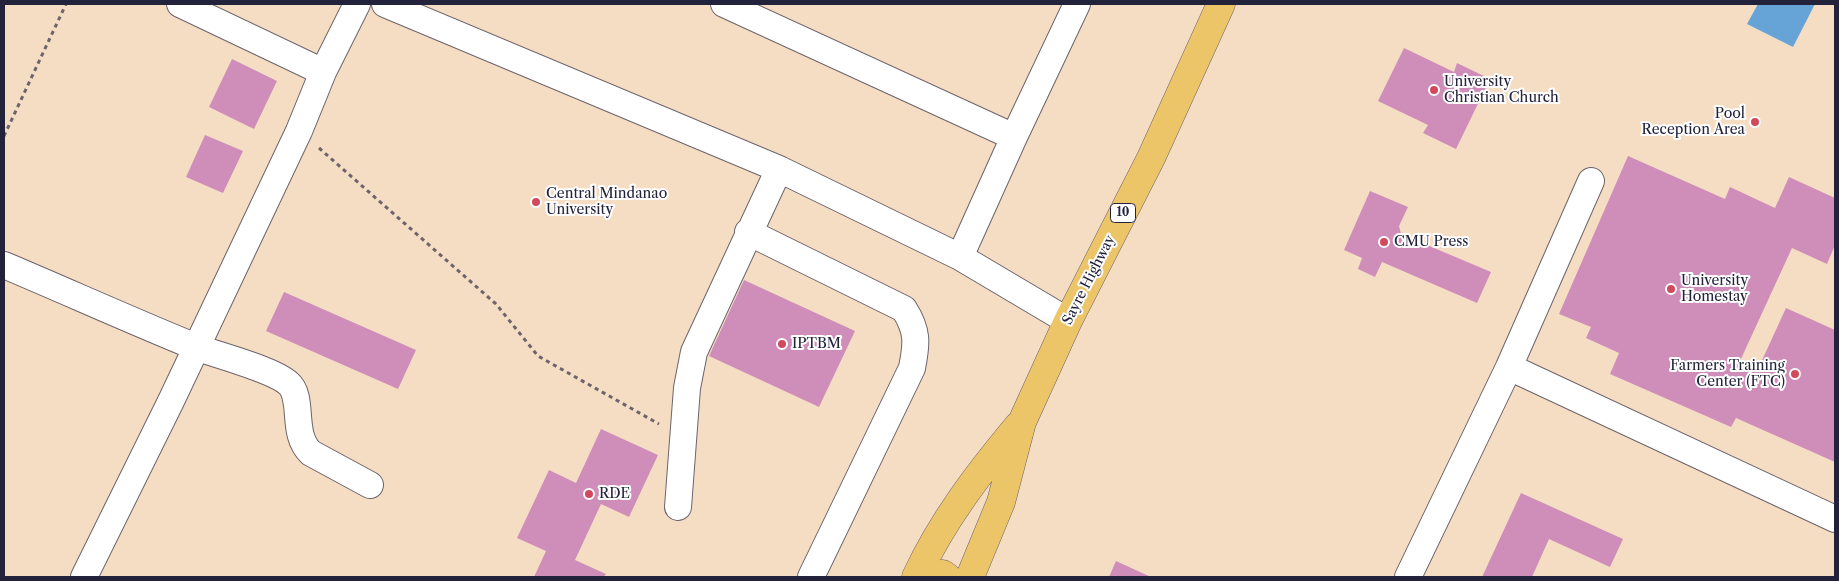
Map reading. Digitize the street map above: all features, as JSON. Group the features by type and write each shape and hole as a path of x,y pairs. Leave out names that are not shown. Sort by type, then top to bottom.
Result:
{"highway":[{"name":"Sayre Highway","path":"970,577 1001,502 1022,422 1068,321 1151,158 1221,4"},
{"name":"Sayre Highway","path":"918,577 933,541 943,526 980,471 1022,422"},
{"path":"918,577 928,574 943,574 947,577"}],"street":[{"path":"180,4 323,72"},
{"path":"84,577 299,131 323,72 357,4"},
{"path":"385,4 779,169 960,257 1068,321"},
{"path":"724,4 1014,137"},
{"path":"960,257 1077,4"},
{"path":"678,507 687,388 694,352 748,232 779,169"},
{"path":"1408,577 1509,367 1591,181"},
{"path":"748,232 904,309 914,324 917,345 912,368 811,577"},
{"path":"4,265 196,347 276,376 290,384 296,399 300,438 305,447 311,453 370,485"},
{"path":"1509,367 1835,519"}],"path":[{"path":"4,136 66,4"},
{"path":"299,131 496,304 538,356 684,438"}],"water":[{"path":"1758,4 1815,4 1793,47 1747,24"}],"building":[{"name":"University Christian Church","path":"1404,48 1454,72 1457,63 1490,79 1456,149 1423,133 1428,125 1378,101"},
{"path":"232,59 277,81 254,129 209,107"},
{"path":"205,135 243,151 223,193 186,177"},
{"name":"University Homestay","path":"1628,156 1725,199 1730,187 1775,208 1789,177 1835,198 1835,245 1827,264 1792,248 1740,361 1758,369 1786,308 1835,330 1835,462 1736,418 1731,427 1610,374 1619,353 1586,338 1591,327 1559,314"},
{"name":"CMU Press","path":"1370,191 1408,207 1399,226 1401,234 1491,272 1477,303 1382,262 1375,277 1358,269 1362,258 1344,250"},
{"name":"IPTBM","path":"744,280 855,331 819,407 709,356"},
{"path":"284,292 416,350 398,389 266,331"},
{"name":"RDE","path":"601,429 658,455 629,517 601,504 575,560 606,574 604,577 534,577 546,551 517,538 549,470 576,483"},
{"path":"1521,493 1623,539 1610,567 1549,539 1532,577 1482,577"},
{"path":"1116,561 1151,577 1109,577"}],"place":[{"name":"University Christian Church","path":"1434,90"},
{"name":"Pool Reception Area","path":"1755,122"},
{"name":"Central Mindanao University","path":"536,202"},
{"name":"CMU Press","path":"1384,242"},
{"name":"University Homestay","path":"1671,289"},
{"name":"IPTBM","path":"782,344"},
{"name":"Farmers Training Center (FTC)","path":"1795,374"},
{"name":"RDE","path":"589,494"}]}
